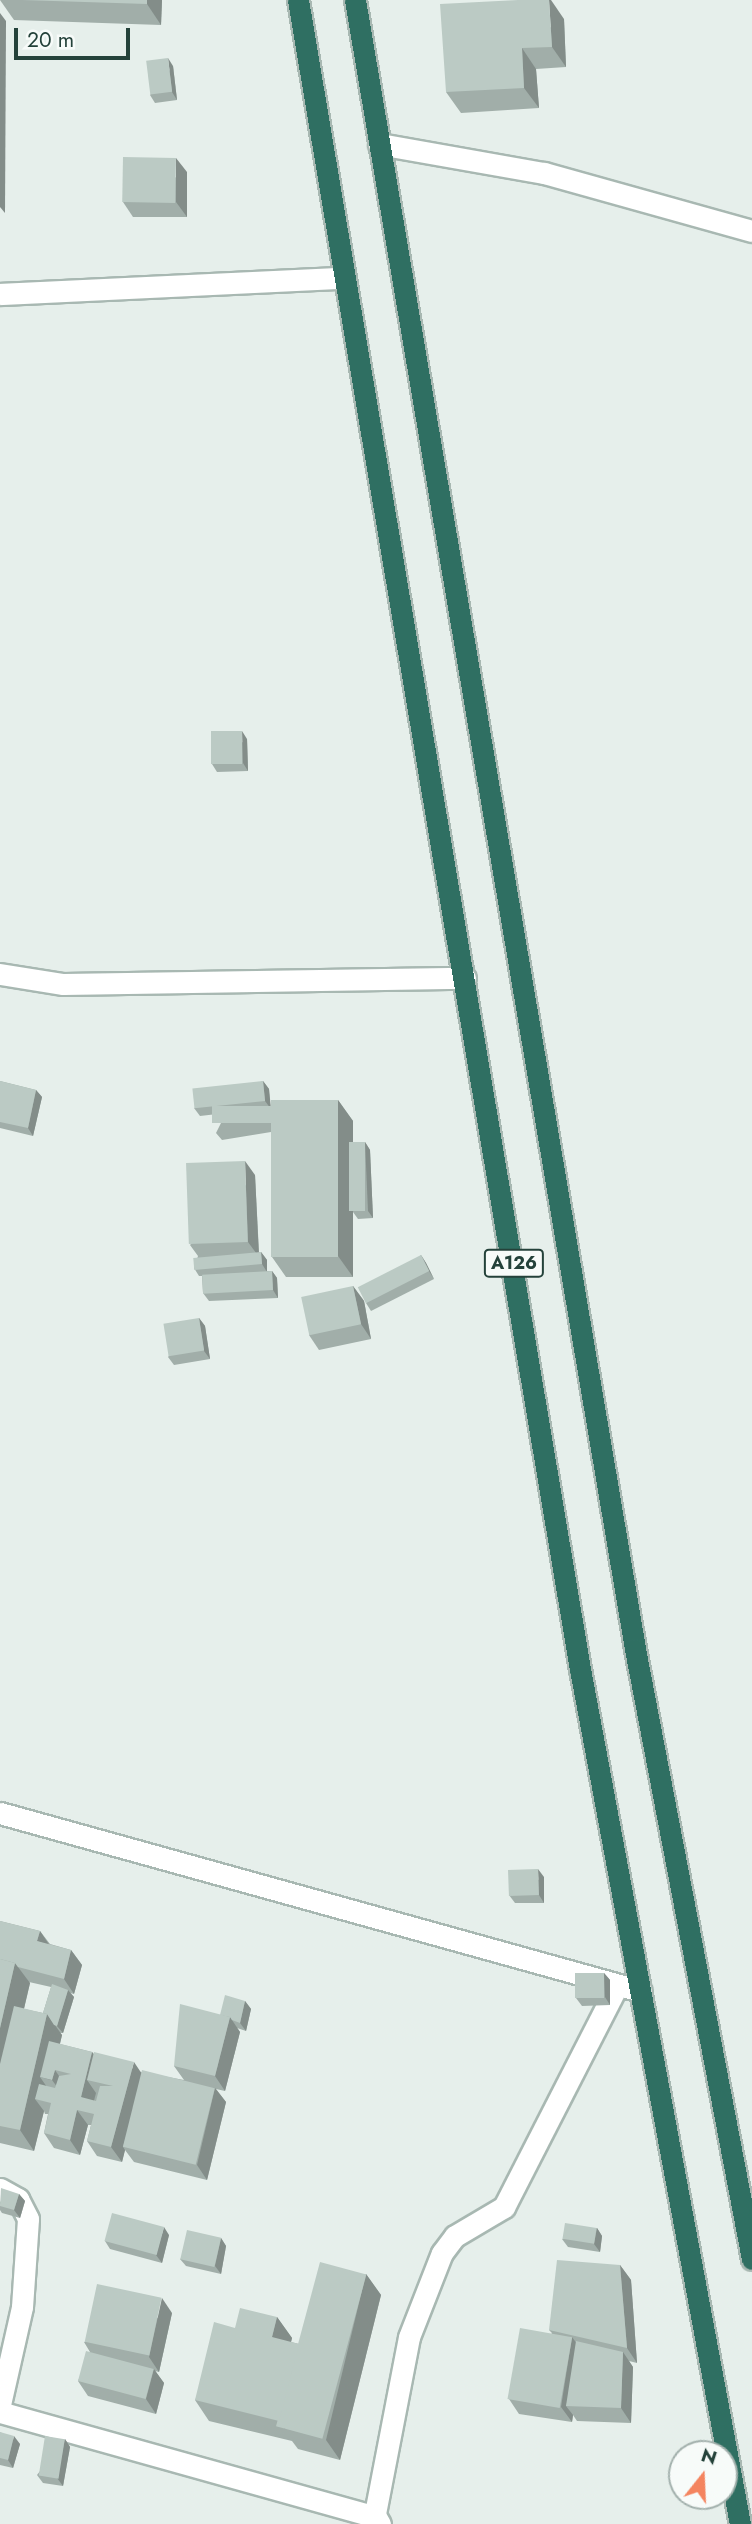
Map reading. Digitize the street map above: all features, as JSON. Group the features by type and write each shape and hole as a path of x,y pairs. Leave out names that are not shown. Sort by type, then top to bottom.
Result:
{"highway":[{"name":"A126","path":"298,0 641,1991 740,2524"},
{"name":"A126","path":"355,0 637,1663 748,2218 752,2259"}],"street":[{"path":"379,145 544,173 752,231"},
{"path":"0,294 344,278"},
{"path":"0,974 64,984 465,978"},
{"path":"0,1813 641,1991"},
{"path":"0,2412 376,2522 409,2337 442,2253 455,2236 503,2207 617,1986"},
{"path":"0,2189 18,2199 28,2219 22,2306 0,2405"}],"building":[{"path":"22,0 147,0 147,4"},
{"path":"549,0 552,47 522,48 524,88 446,92 440,4"},
{"path":"168,58 172,92 150,94 146,61"},
{"path":"123,157 176,158 175,203 122,202"},
{"path":"211,731 242,731 242,764 211,764"},
{"path":"0,1081 36,1090 28,1128 0,1122"},
{"path":"263,1081 265,1101 194,1108 192,1088"},
{"path":"271,1100 338,1100 338,1257 271,1257"},
{"path":"212,1106 271,1106 271,1123 212,1123"},
{"path":"349,1142 365,1142 365,1211 349,1211"},
{"path":"245,1161 248,1242 189,1244 186,1163"},
{"path":"261,1252 262,1264 194,1270 193,1258"},
{"path":"421,1255 429,1271 366,1303 358,1287"},
{"path":"272,1271 273,1290 203,1294 202,1275"},
{"path":"353,1286 361,1324 309,1335 301,1297"},
{"path":"199,1318 204,1351 169,1356 163,1324"},
{"path":"538,1869 539,1895 509,1896 508,1870"},
{"path":"0,1921 40,1931 37,1941 71,1950 64,1979 18,1967 15,1963 0,1959"},
{"path":"0,1959 15,1963 0,2028"},
{"path":"575,1973 604,1973 604,1998 575,1998"},
{"path":"52,1984 68,1990 57,2026 43,2013"},
{"path":"225,1995 245,2001 240,2023 220,2015"},
{"path":"180,2004 230,2017 215,2076 174,2066"},
{"path":"14,2006 47,2014 20,2130 0,2126 0,2064"},
{"path":"49,2041 92,2052 81,2097 96,2101 100,2086 113,2086 87,2080 94,2052 134,2062 111,2147 87,2141 94,2114 77,2110 70,2140 44,2133 51,2103 35,2099 39,2084 55,2088 59,2076 71,2074 55,2070 52,2080 40,2077"},
{"path":"142,2070 215,2088 196,2165 123,2147"},
{"path":"1,2188 19,2194 14,2210 0,2206"},
{"path":"112,2213 164,2227 157,2255 104,2241"},
{"path":"565,2223 597,2228 594,2244 562,2239"},
{"path":"187,2230 221,2238 214,2267 180,2259"},
{"path":"557,2260 620,2265 627,2348 549,2330"},
{"path":"320,2262 366,2274 322,2439 276,2426"},
{"path":"97,2284 162,2298 149,2355 85,2342"},
{"path":"240,2308 277,2317 272,2337 299,2344 279,2421 195,2400 214,2322 235,2328"},
{"path":"520,2328 572,2337 560,2408 507,2399"},
{"path":"576,2341 623,2352 621,2408 566,2406"},
{"path":"86,2351 154,2369 146,2399 78,2381"},
{"path":"0,2432 14,2436 8,2460 0,2458"},
{"path":"45,2436 65,2439 58,2479 39,2476"}]}
